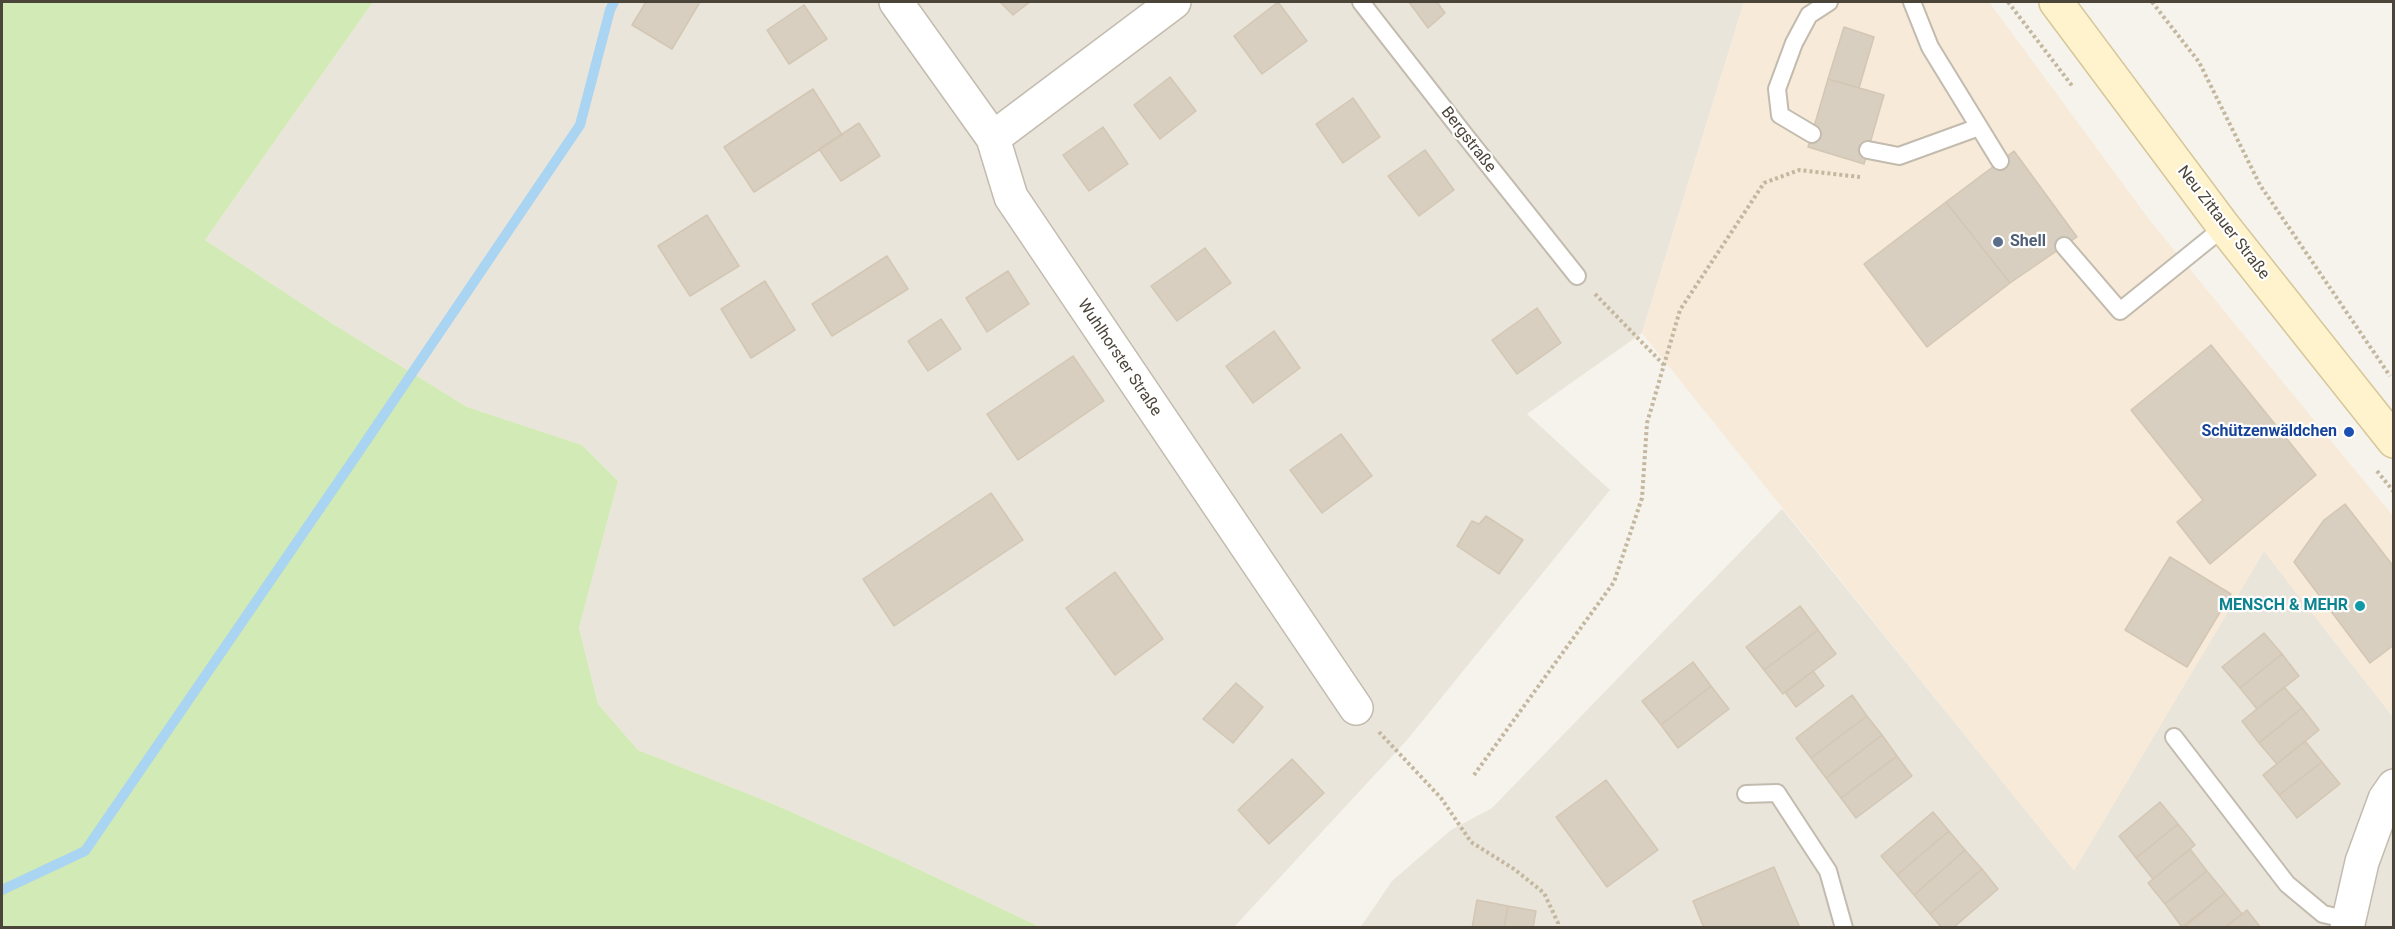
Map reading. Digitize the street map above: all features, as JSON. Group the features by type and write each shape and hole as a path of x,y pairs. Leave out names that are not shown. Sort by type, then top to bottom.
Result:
{"main road":[{"name":"Neu Zittauer Straße","path":"2056,2 2224,227 2394,441"}],"street":[{"name":"Wuhlhorster Straße","path":"896,2 993,138 1011,197 1356,708"},
{"path":"993,138 1174,2"},
{"path":"2348,924 2362,862 2385,799 2394,786"}],"lane":[{"name":"Bergstraße","path":"1361,2 1577,276"},
{"path":"1812,134 1780,115 1777,89 1794,43 1809,15 1829,2"},
{"path":"1912,2 1930,47 2000,161"},
{"path":"1868,150 1899,156 1979,127"},
{"path":"2064,246 2120,311 2224,227"},
{"path":"2174,737 2287,884 2323,914 2348,924"},
{"path":"1746,794 1777,793 1828,871 1844,927"}],"path":[{"path":"2152,2 2199,62 2260,185 2394,381"},
{"path":"1474,775 1614,582 1642,498 1647,423 1680,310 1764,183 1799,170 1892,180 1899,156"},
{"path":"1577,276 1664,365"},
{"path":"1356,708 1441,798 1471,842 1514,869 1544,893 1558,927"}],"shaded area":[{"path":"373,2 1744,2 1642,333 1527,414 1610,490 1407,740 1234,927 1040,927 897,859 771,803 638,750 598,704 579,628 618,481 582,445 467,407 333,324 205,240"},
{"path":"1744,2 1989,2 2151,222 2393,516 2393,717 2264,551 2074,871 1642,333"},
{"path":"1782,509 2074,870 2264,551 2393,717 2393,927 1360,928 1392,881 1451,830 1492,808"}],"green space":[{"path":"2,2 373,2 205,240 333,324 467,407 582,445 618,481 579,628 598,704 638,750 771,803 897,859 1040,927 2,927"}],"building":[{"path":"646,2 700,2 672,49 632,25"},
{"path":"1000,2 1030,2 1013,15"},
{"path":"1278,2 1307,41 1262,74 1234,36"},
{"path":"1409,2 1437,2 1445,13 1428,28"},
{"path":"804,5 827,39 789,64 767,30"},
{"path":"1844,27 1874,37 1859,88 1828,79"},
{"path":"1170,77 1196,111 1160,139 1134,105"},
{"path":"1828,79 1884,95 1864,164 1808,147"},
{"path":"813,89 842,135 754,192 724,147"},
{"path":"1353,98 1380,137 1343,163 1316,124"},
{"path":"859,123 880,156 841,181 819,149"},
{"path":"1103,127 1128,164 1089,191 1063,155"},
{"path":"1425,150 1454,190 1419,216 1388,176"},
{"path":"2014,151 2077,237 2010,283 1946,202"},
{"path":"1946,202 2010,283 1927,347 1864,264"},
{"path":"707,215 739,266 690,296 658,246"},
{"path":"1205,248 1231,283 1177,321 1151,286"},
{"path":"887,256 908,289 832,336 812,304"},
{"path":"1008,271 1029,304 987,332 966,298"},
{"path":"765,281 795,330 751,358 721,309"},
{"path":"1537,308 1561,343 1517,374 1492,340"},
{"path":"941,319 961,349 928,371 908,341"},
{"path":"1274,331 1300,368 1253,403 1226,366"},
{"path":"2211,345 2316,475 2210,564 2177,522 2203,500 2131,410"},
{"path":"1073,356 1104,401 1018,460 987,414"},
{"path":"1341,434 1372,476 1322,513 1290,470"},
{"path":"991,493 1023,540 894,626 863,579"},
{"name":"MENSCH & MEHR","path":"2345,504 2394,567 2394,645 2370,663 2294,562 2324,520"},
{"path":"1486,516 1523,540 1499,574 1457,546 1472,521 1479,524"},
{"path":"2170,557 2231,594 2187,667 2125,630"},
{"path":"1115,572 1163,639 1115,675 1066,608"},
{"path":"1800,606 1818,630 1764,670 1746,647"},
{"path":"1818,630 1836,654 1783,694 1764,670"},
{"path":"2264,633 2282,654 2240,688 2222,667"},
{"path":"2282,654 2299,676 2257,709 2240,688"},
{"path":"1693,662 1711,686 1661,725 1642,701"},
{"path":"1813,671 1824,686 1796,707 1785,692"},
{"path":"1236,683 1263,707 1233,743 1203,719"},
{"path":"1711,686 1729,709 1678,748 1661,725"},
{"path":"2284,687 2302,708 2259,743 2242,721"},
{"path":"1852,695 1867,716 1811,758 1796,738"},
{"path":"2302,708 2319,730 2277,764 2259,743"},
{"path":"1867,716 1882,735 1826,778 1811,758"},
{"path":"1882,735 1897,756 1841,798 1826,778"},
{"path":"2305,741 2322,762 2279,795 2263,775"},
{"path":"1897,756 1912,776 1856,818 1841,798"},
{"path":"1292,759 1324,793 1269,844 1238,810"},
{"path":"2322,762 2340,784 2297,818 2279,795"},
{"path":"1606,780 1658,850 1607,887 1556,817"},
{"path":"2160,802 2178,824 2136,858 2119,836"},
{"path":"1933,812 1949,831 1897,875 1881,856"},
{"path":"2178,824 2195,845 2153,879 2136,858"},
{"path":"1949,831 1965,850 1914,895 1897,875"},
{"path":"2190,849 2207,871 2165,904 2148,883"},
{"path":"1965,850 1982,869 1930,914 1914,895"},
{"path":"1774,867 1800,928 1704,928 1693,901"},
{"path":"1982,869 1998,889 1953,928 1942,928 1930,914"},
{"path":"2207,871 2225,893 2182,927 2165,904"},
{"path":"2225,893 2242,914 2224,928 2183,928"},
{"path":"1477,900 1508,906 1504,928 1472,928"},
{"path":"1508,906 1536,911 1533,928 1504,928"},
{"path":"2247,910 2261,928 2224,928 2242,914"}],"waterway":[{"path":"2,890 85,851 580,125 614,2"}],"place":[{"name":"Shell","path":"1998,242"},
{"name":"Schützenwäldchen","path":"2349,432"},
{"name":"MENSCH & MEHR","path":"2360,606"}]}
